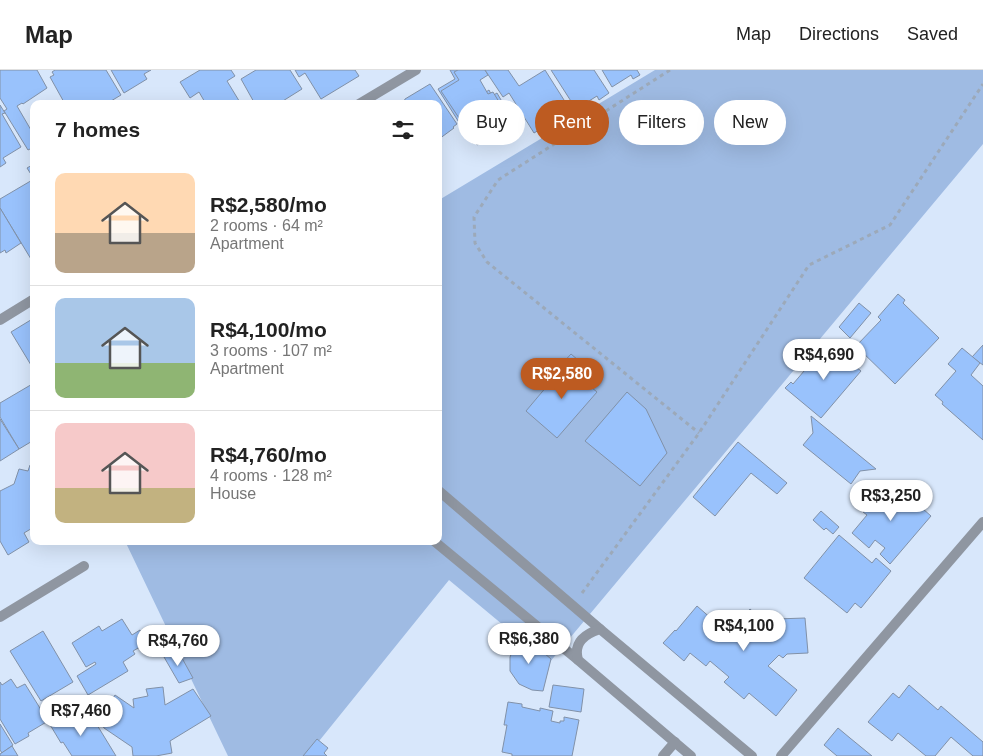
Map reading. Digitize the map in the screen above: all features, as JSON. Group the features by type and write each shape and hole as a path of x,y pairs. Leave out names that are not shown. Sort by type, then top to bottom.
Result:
{"street":[{"path":"366,100 416,70"},
{"path":"0,320 30,301"},
{"path":"442,494 752,756"},
{"path":"781,756 983,522"},
{"path":"439,545 691,756"},
{"path":"0,617 84,566"},
{"path":"578,660 576,653 579,642 588,633 600,629"},
{"path":"663,756 675,742"}],"path":[{"path":"670,70 498,180 474,217 475,242 486,262 699,433"},
{"path":"585,601 582,594 699,433 809,265 890,225 983,84"}],"shaded area":[{"path":"655,70 983,70 983,144 549,663 449,580 307,756 228,756 127,545 442,545 442,198 535,142 535,145 609,145 609,100 605,100"}],"building":[{"path":"0,70 37,70 47,88 17,106 30,128 30,149 28,150 4,111 7,109 0,98"},
{"path":"55,70 106,70 121,95 113,100 63,100 50,77 54,75 52,72"},
{"path":"111,70 151,70 144,74 147,79 124,93"},
{"path":"200,70 231,70 235,76 227,81 239,100 204,100 199,92 190,98 180,82"},
{"path":"256,70 290,70 302,89 284,100 253,100 241,79"},
{"path":"295,70 355,70 359,76 321,99 305,73 299,77"},
{"path":"450,70 482,70 484,73 476,77 486,92 489,90 492,96 497,93 501,100 458,100 458,121 438,89 455,79"},
{"path":"458,70 485,70 488,75 480,80 488,94 493,92 498,100 458,100 458,116 441,91 459,80 454,72"},
{"path":"485,70 508,70 519,86 545,70 564,100 535,100 534,133 525,119 525,100 513,100 509,93 503,97"},
{"path":"551,70 594,70 609,93 599,100 597,96 591,100 570,100"},
{"path":"602,70 637,70 640,75 633,79 631,75 612,87"},
{"path":"430,84 441,100 405,100"},
{"path":"442,102 457,124 442,137"},
{"path":"0,105 5,113 2,114 21,147 3,158 6,163 0,167"},
{"path":"30,181 30,257 0,208 0,199"},
{"path":"0,208 21,243 6,253 5,250 0,253"},
{"path":"898,294 905,300 903,303 939,338 895,384 857,345 881,320 878,317"},
{"path":"859,303 871,313 850,338 839,327"},
{"path":"30,320 30,363 11,332"},
{"path":"827,344 861,371 821,418 785,388 791,382 793,384"},
{"path":"983,345 983,365 972,357"},
{"path":"962,348 980,363 971,375 983,386 983,440 942,404 943,402 935,395 956,371 948,364"},
{"path":"571,354 578,360 570,370 597,392 557,438 526,411 563,367 561,365"},
{"path":"30,385 30,442 19,449 0,417 0,403"},
{"path":"627,392 646,409 667,453 640,486 585,441"},
{"path":"811,416 876,469 860,471 851,484 803,445 813,433"},
{"path":"0,419 19,449 0,461"},
{"path":"738,442 787,483 777,494 751,473 715,516 693,497"},
{"path":"30,465 30,529 24,533 29,542 8,555 0,541 0,491 14,484 19,469 28,471"},
{"path":"889,482 897,486 931,516 890,564 880,554 885,548 875,540 869,548 852,533 867,515 863,512"},
{"path":"821,511 839,527 833,534 826,528 824,530 813,520"},
{"path":"839,535 872,563 876,558 891,571 861,608 855,603 847,613 804,578"},
{"path":"697,606 729,634 750,609 760,618 766,611 776,619 805,618 808,653 787,654 783,658 779,655 768,666 797,690 776,716 749,693 744,699 724,682 729,677 710,661 706,666 690,653 684,661 663,643"},
{"path":"122,619 132,635 140,630 147,643 133,651 135,654 123,662 128,671 88,695 77,676 96,664 95,662 86,667 72,643 99,626 102,631"},
{"path":"43,631 73,682 41,701 10,651"},
{"path":"523,635 551,659 543,691 532,690 519,684 510,671 510,657 516,643"},
{"path":"177,649 193,678 179,683 164,657"},
{"path":"11,679 17,688 25,684 48,721 28,733 29,736 15,744 0,719 0,682 2,685"},
{"path":"553,685 584,689 581,712 549,707"},
{"path":"909,685 938,710 941,706 983,742 983,756 973,756 951,737 935,756 926,756 898,733 892,741 868,722 893,693 899,698"},
{"path":"163,687 165,705 193,689 211,716 170,741 172,753 156,756 133,756 132,747 104,728 99,718 115,695 134,708 133,699 148,696 146,689"},
{"path":"508,702 522,704 522,707 540,711 540,708 553,711 551,721 560,723 560,721 564,721 564,717 579,720 572,756 512,756 512,754 502,752 507,725 504,725"},
{"path":"71,711 81,728 94,720 116,756 72,756 63,742 61,743 49,723"},
{"path":"0,724 13,745 2,753 0,750"},
{"path":"838,728 872,756 837,756 824,745"},
{"path":"317,739 328,748 324,753 327,756 303,756"},
{"path":"12,746 18,756 0,756 0,754"}]}
